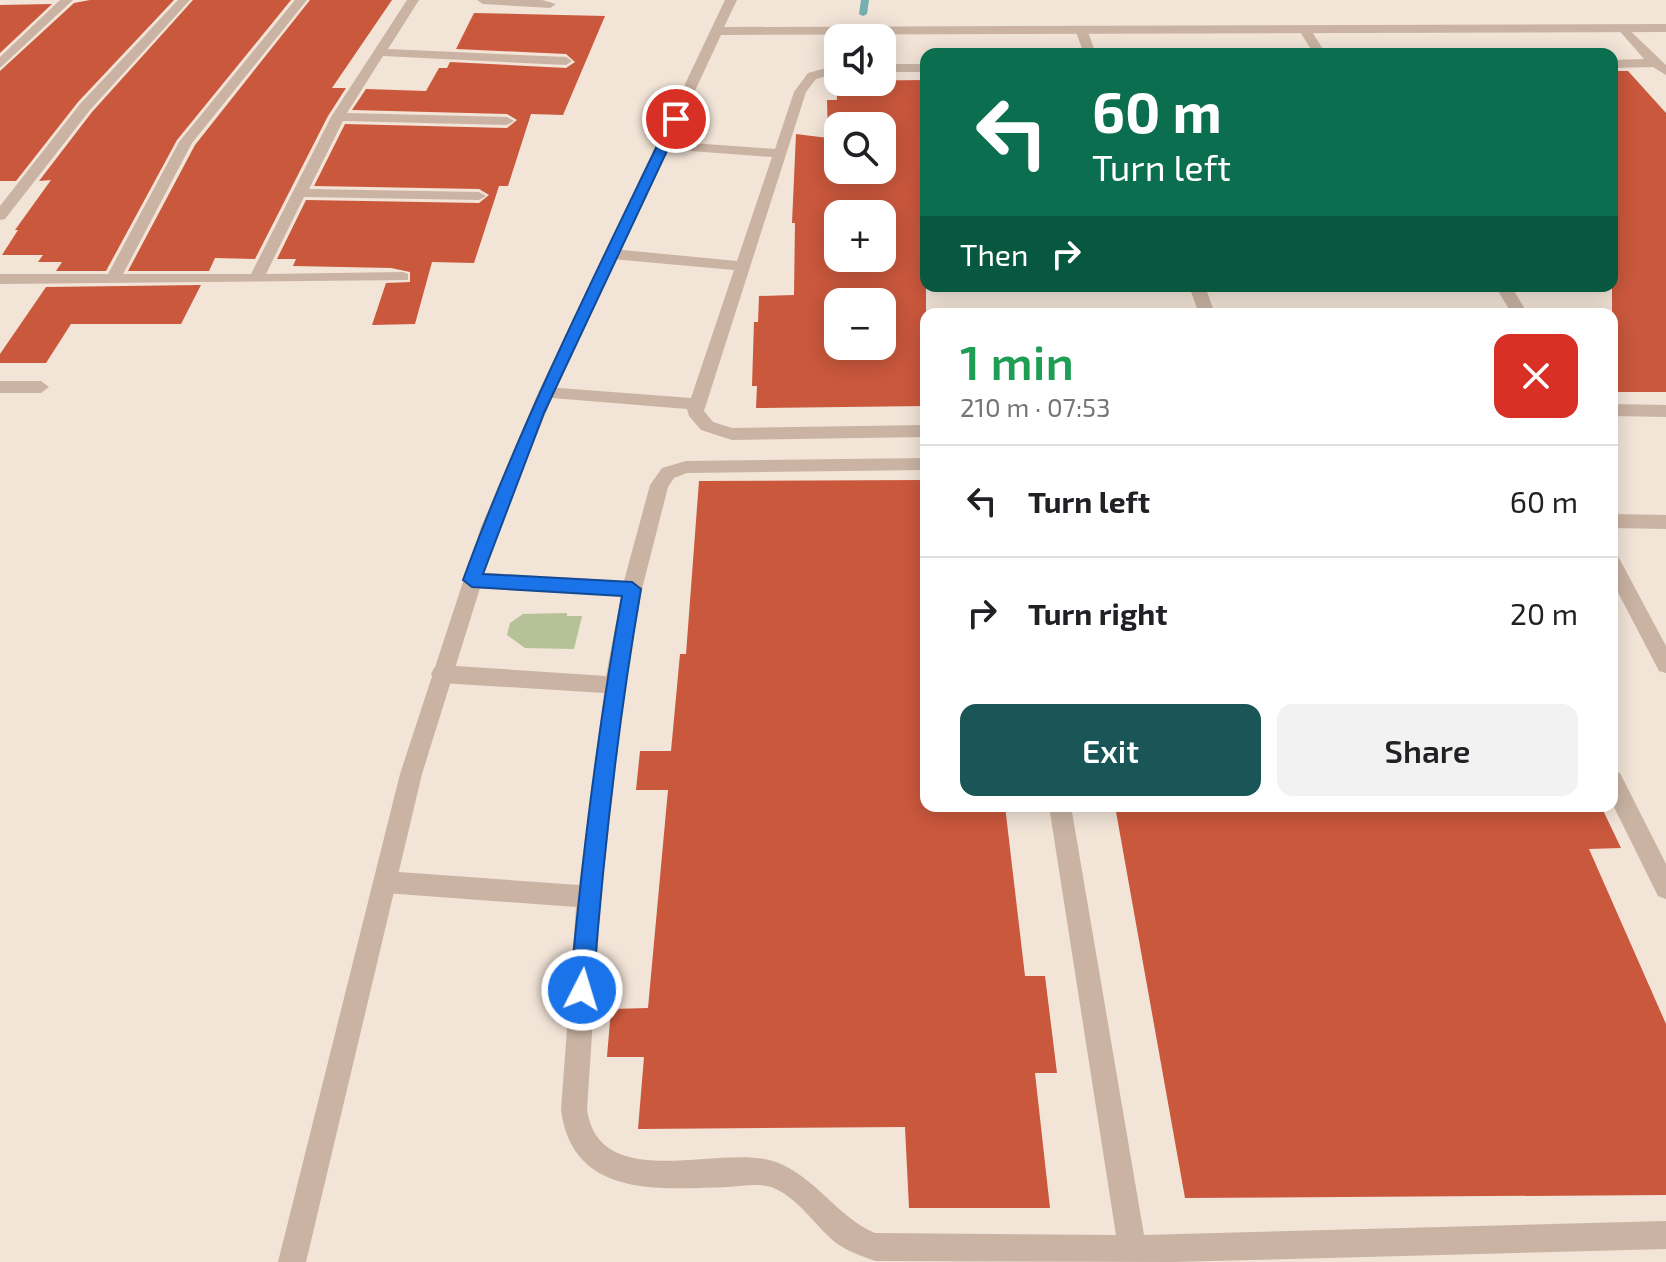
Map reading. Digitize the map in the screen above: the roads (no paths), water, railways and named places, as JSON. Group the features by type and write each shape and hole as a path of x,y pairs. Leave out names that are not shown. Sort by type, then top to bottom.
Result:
{"street":[{"path":"0,64 6,53 67,0"},
{"path":"0,216 85,107 184,0"},
{"path":"113,279 186,142 301,0"},
{"path":"256,279 338,117 413,0"},
{"path":"483,0 550,4"},
{"path":"292,1262 411,774 472,580 508,479 546,393 731,0"},
{"path":"1623,28 1653,63 1666,71"},
{"path":"719,31 1666,28"},
{"path":"1305,30 1316,48"},
{"path":"1082,32 1088,48"},
{"path":"379,52 566,61"},
{"path":"1618,64 1653,63"},
{"path":"896,68 920,68"},
{"path":"824,71 806,81 779,153 695,412 707,426 732,434 920,431"},
{"path":"338,117 507,121"},
{"path":"664,145 779,153"},
{"path":"299,193 479,196"},
{"path":"612,254 742,266"},
{"path":"0,279 403,277"},
{"path":"0,387 41,387"},
{"path":"546,393 696,404"},
{"path":"1618,410 1666,411"},
{"path":"920,464 686,467 668,473 659,485 632,589 615,685 589,897 574,1110 576,1128 584,1144 597,1158 633,1171 767,1172 802,1189 844,1231 875,1247 1132,1249 1666,1235"},
{"path":"1618,521 1666,522"},
{"path":"472,580 632,589"},
{"path":"1618,585 1666,665"},
{"path":"441,674 615,685"},
{"path":"1618,792 1666,888"},
{"path":"1061,812 1132,1249"},
{"path":"385,882 589,897"}],"waterway":[{"path":"863,14 865,0"}]}
